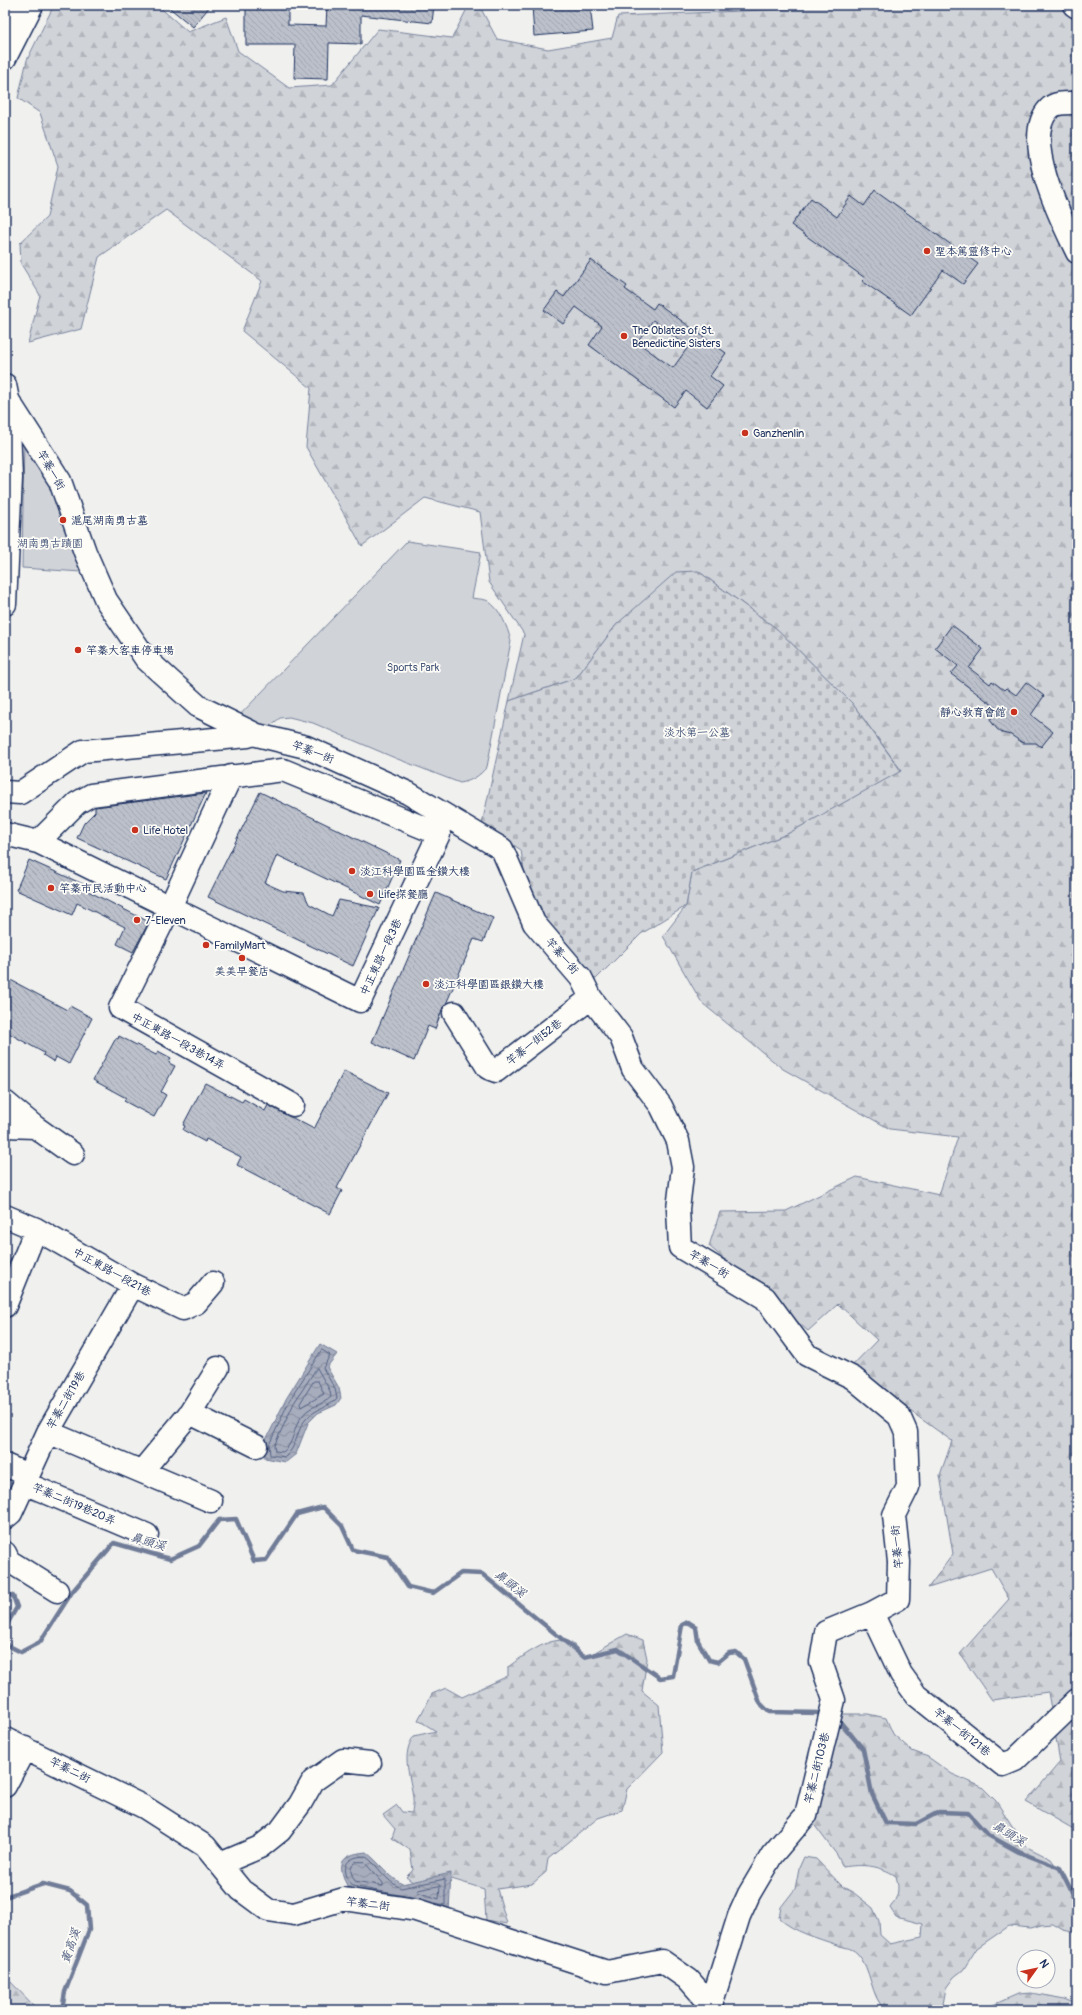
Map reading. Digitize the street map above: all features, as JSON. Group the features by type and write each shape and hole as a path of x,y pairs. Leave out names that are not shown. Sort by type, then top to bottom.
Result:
{"street":[{"path":"5,17 12,5"},
{"path":"5,58 32,5"},
{"path":"1077,104 1061,103 1049,108 1042,121 1040,139 1041,166 1062,222 1077,252"},
{"path":"5,604 11,478 7,393"},
{"name":"竿蓁一街","path":"7,393 60,481 85,552 106,600 146,659 198,706 257,735 306,747 408,793 502,849 534,923 581,978 591,998 621,1038 633,1069 662,1106 678,1141 683,1167 678,1209 680,1247 765,1298 807,1355 853,1378 899,1416 906,1432 908,1487 894,1515 899,1562 898,1599 872,1613"},
{"path":"5,792 20,793 83,751 248,736"},
{"name":"中正東路一段3巷","path":"5,834 38,842 360,1001 439,834 283,770 91,795 77,803 38,842"},
{"path":"170,907 231,776"},
{"name":"中正東路一段3巷14弄","path":"170,907 120,1008 293,1105"},
{"name":"竿蓁一街52巷","path":"454,1014 488,1068 496,1071 591,998"},
{"path":"5,1102 35,1127 73,1154"},
{"path":"5,1126 35,1127"},
{"name":"中正東路一段21巷","path":"5,1216 36,1230 133,1285 183,1309 196,1303 213,1283"},
{"path":"5,1306 36,1230"},
{"name":"竿蓁二街19巷","path":"5,1518 11,1513 48,1432 133,1285"},
{"path":"142,1471 190,1413 218,1368"},
{"path":"190,1413 256,1446"},
{"path":"48,1432 211,1501"},
{"name":"竿蓁二街19巷20弄","path":"5,1465 26,1479 147,1535"},
{"path":"5,1553 9,1561 57,1591"},
{"name":"竿蓁一街121巷","path":"872,1613 901,1674 916,1695 1003,1765 1015,1760 1077,1700"},
{"name":"竿蓁二街103巷","path":"712,2005 739,1916 749,1894 772,1854 806,1815 834,1700 821,1662 826,1632 872,1613"},
{"name":"竿蓁二街","path":"5,1739 144,1807 205,1846 241,1890 268,1910 294,1914 344,1899 416,1910 607,1972 662,1960 689,1980 712,2005"},
{"path":"5,1786 25,1748"},
{"path":"220,1864 260,1847 280,1831 300,1804 313,1781 343,1760 370,1763"}],"green space":[{"path":"54,5 157,5 188,32 226,17 238,51 289,88 332,85 378,29 452,38 469,5 479,5 497,39 548,49 612,38 618,16 789,9 804,5 1067,5 1077,13 1077,1831 1026,1802 1060,1762 1048,1692 992,1700 960,1654 1009,1599 991,1568 928,1588 953,1554 940,1475 952,1441 850,1368 877,1340 838,1304 808,1331 709,1246 720,1212 786,1211 857,1177 939,1195 958,1137 890,1129 783,1069 702,1003 663,936 686,906 692,872 787,834 901,770 852,703 777,629 698,571 617,624 576,678 509,701 524,634 489,582 480,512 425,498 362,546 306,447 311,388 242,331 262,281 166,210 99,257 81,329 28,343 40,295 21,264 20,243 47,217 58,166 40,113 18,98 27,60"},
{"name":"湖南勇古蹟園","path":"24,437 55,482 85,558 81,572 22,568"},
{"name":"Sports Park","path":"407,541 481,552 472,598 487,600 497,609 505,624 511,641 487,767 475,778 460,783 395,758 313,723 289,717 280,718 267,728 236,719"},
{"name":"淡水第一公墓","path":"698,571 777,629 852,703 901,771 787,834 692,872 686,906 641,934 595,980 549,931 527,891 521,850 482,824 509,701 576,678 617,624 676,572"},
{"path":"627,1634 643,1640 647,1659 642,1691 659,1705 663,1752 627,1789 622,1810 598,1818 548,1859 546,1872 532,1884 497,1889 507,1924 486,1920 484,1889 445,1877 414,1883 406,1877 413,1870 410,1850 392,1838 395,1829 383,1815 397,1805 402,1812 412,1813 413,1800 407,1758 408,1751 414,1736 436,1731 418,1720 432,1694 446,1688 462,1697 508,1676 508,1667 531,1651 550,1642 559,1640 568,1641 576,1647 583,1659"},
{"path":"843,1714 868,1714 886,1718 893,1734 912,1751 928,1757 952,1774 982,1787 996,1801 1022,1841 1029,1848 1051,1859 1077,1896 1077,1933 1063,1930 1053,1924 1031,1928 1009,1926 977,1948 963,1970 954,1977 946,1988 942,2010 886,2010 877,1998 866,1967 857,1953 850,1949 798,1931 779,1918 781,1907 795,1889 799,1868 804,1857 816,1859 843,1887 854,1893 873,1908 879,1921 880,1935 890,1944 922,1937 923,1924 896,1917 890,1908 898,1893 896,1876 890,1872 871,1866 843,1867 837,1855 809,1818"},
{"path":"5,1976 38,2010 5,2010"},
{"path":"1031,1993 1065,1999 1077,2004 1077,2010 988,2010 986,2008 1018,1994"}],"water":[{"path":"320,1344 337,1354 327,1367 339,1388 341,1398 336,1405 318,1413 308,1423 296,1454 286,1462 265,1458 264,1444 286,1399"},
{"path":"366,1852 392,1877 402,1884 451,1873 449,1912 349,1890 343,1875 342,1864 349,1856"}],"building":[{"path":"166,5 211,5 193,27"},
{"path":"246,5 288,5 288,25 326,26 327,5 434,5 432,23 361,15 361,44 329,43 328,79 294,78 295,45 246,45"},
{"path":"532,5 590,5 593,31 534,36"},
{"name":"聖本篤靈修中心","path":"875,190 978,264 963,284 943,270 911,315 862,281 865,278 791,225 811,198 837,217 851,196 864,206"},
{"name":"The Oblates of St. Benedictine Sisters","path":"591,260 627,286 625,289 653,309 657,303 726,353 710,376 723,386 707,407 686,391 674,407 589,345 602,326 576,307 563,324 544,310 557,292 564,297","holes":["653,320 688,347 673,368 637,342"]},
{"name":"靜心教育會館","path":"952,625 983,649 969,668 990,684 992,681 1004,690 1006,688 1016,695 1026,682 1044,696 1031,715 1053,732 1041,747 1036,743 1023,743 1011,735 1002,733 997,729 990,720 998,709 951,674 958,666 935,648"},
{"name":"淡江科學園區金鑽大樓","path":"260,792 400,860 380,905 277,855 265,883 283,891 304,893 309,904 332,916 339,900 379,908 353,966 208,897"},
{"name":"Life Hotel","path":"206,793 166,879 77,838 84,823 95,812 95,807"},
{"path":"29,860 85,885 84,889 149,922 133,952 117,944 125,927 77,903 72,915 16,890"},
{"name":"淡江科學園區銀鑽大樓","path":"436,893 493,918 483,942 474,939 446,1004 443,1007 435,1029 428,1026 414,1061 372,1042"},
{"path":"5,977 67,1010 70,1006 92,1018 69,1064 56,1057 54,1062 43,1055 44,1053 5,1031"},
{"path":"119,1036 156,1055 158,1051 171,1058 169,1063 175,1066 161,1092 166,1095 154,1117 124,1101 126,1098 93,1080 116,1038 118,1039"},
{"path":"344,1071 388,1093 337,1188 342,1191 330,1214 237,1165 241,1157 206,1139 205,1142 183,1130 185,1126 183,1125 205,1083 242,1102 244,1099 265,1111 268,1105 314,1129"}],"waterway":[{"name":"鼻頭溪","path":"5,1644 21,1652 40,1642 72,1592 114,1543 170,1559 199,1546 219,1520 236,1519 254,1561 266,1560 297,1514 323,1507 342,1526 353,1550 388,1557 408,1587 433,1593 461,1573 482,1574 584,1657 618,1649 660,1678 673,1676 682,1625 688,1622 696,1627 698,1641 709,1660 718,1662 729,1653 736,1652 744,1659 760,1703 769,1712 821,1713"},
{"name":"鼻頭溪","path":"5,1593 13,1596 17,1607 5,1628"},
{"name":"鼻頭溪","path":"841,1723 863,1749 872,1794 886,1823 916,1824 939,1812 968,1813 988,1835 1019,1852 1060,1868 1077,1902"},
{"name":"黃高溪","path":"5,1897 43,1884 70,1891 87,1905 89,1930 65,1992 62,2010"}],"place":[{"name":"聖本篤靈修中心","path":"927,251"},
{"name":"The Oblates of St. Benedictine Sisters","path":"624,336"},
{"name":"Ganzhenlin","path":"745,433"},
{"name":"滬尾湖南勇古墓","path":"63,520"},
{"name":"竿蓁大客車停車場","path":"78,650"},
{"name":"靜心教育會館","path":"1014,712"},
{"name":"Life Hotel","path":"135,830"},
{"name":"淡江科學園區金鑽大樓","path":"352,871"},
{"name":"竿蓁市民活動中心","path":"51,888"},
{"name":"Life探餐廳","path":"370,894"},
{"name":"7-Eleven","path":"137,920"},
{"name":"FamilyMart","path":"206,945"},
{"name":"美美早餐店","path":"242,958"},
{"name":"淡江科學園區銀鑽大樓","path":"426,984"}]}
